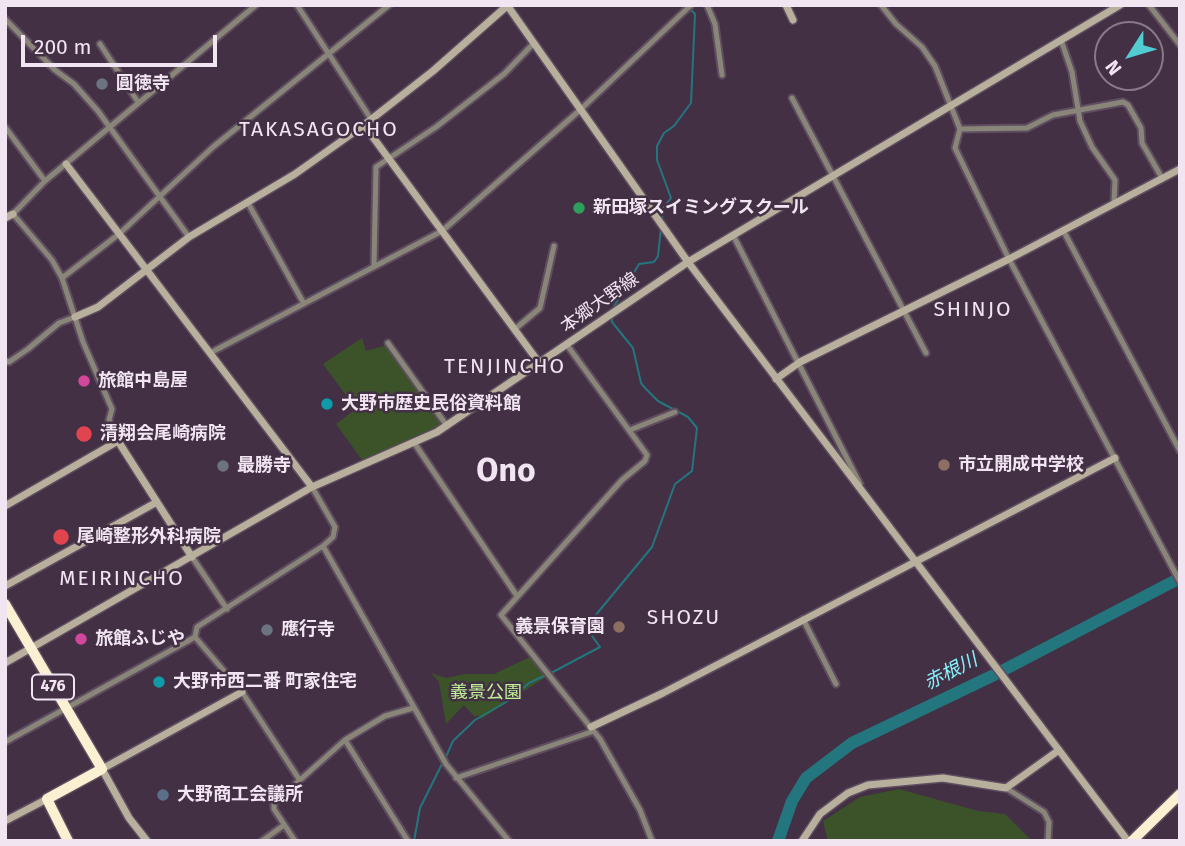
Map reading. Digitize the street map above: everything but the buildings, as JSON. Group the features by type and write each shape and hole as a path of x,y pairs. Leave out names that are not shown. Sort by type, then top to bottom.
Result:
{"highway":[{"name":"476","path":"5,604 102,769"},
{"path":"68,841 47,799 102,769"},
{"path":"1130,841 1180,794"}],"street":[{"path":"227,610 118,440 109,421 112,409 62,278 52,260 7,218 108,127 257,5"},
{"path":"297,5 328,52 389,158 540,364"},
{"path":"62,278 119,234 213,147 389,5"},
{"path":"5,361 9,362 28,349 59,323 98,307 189,237 248,203 368,122 433,71 508,5 688,262 914,562 1130,841"},
{"path":"209,353 374,264 442,231 580,110 691,5"},
{"path":"707,5 715,24 722,75"},
{"path":"786,5 793,20"},
{"path":"881,5 896,24 922,47 935,66 960,129 955,148 1009,259 1180,582"},
{"path":"1149,5 1179,43"},
{"name":"本郷大野線","path":"5,663 312,487 415,444 447,426 688,262 1119,6"},
{"path":"5,19 55,70 74,84 189,237"},
{"path":"1061,40 1079,110 1092,147 1115,180 1114,203"},
{"path":"374,264 376,167 436,127 504,74 534,43"},
{"path":"100,44 138,102"},
{"path":"792,98 926,353"},
{"path":"960,129 1027,128 1036,121 1123,102 1141,128 1142,143 1162,178"},
{"path":"5,127 45,181"},
{"path":"5,742 195,637 197,627 323,546 333,537 335,527 312,487 66,164"},
{"path":"776,379 800,362 1009,259 1180,169"},
{"path":"248,203 303,302"},
{"path":"1063,230 1180,451"},
{"path":"733,235 800,362 864,493"},
{"path":"514,329 540,308 554,246"},
{"path":"388,343 447,426"},
{"path":"567,345 647,455 645,461 622,480 500,615 592,729 640,810 652,841"},
{"path":"629,430 675,412"},
{"path":"5,506 118,440"},
{"path":"415,444 517,596"},
{"path":"456,778 592,729 1115,458"},
{"path":"5,586 157,502"},
{"path":"323,546 413,708 456,778 509,841"},
{"path":"803,619 836,684"},
{"path":"195,637 242,692 299,779"},
{"path":"147,841 129,818 102,769 242,692"},
{"path":"295,841 274,803 345,740 385,716 413,708"},
{"path":"345,740 408,841"},
{"path":"1006,788 1059,750"},
{"path":"802,841 820,814 848,793 868,785 943,778 1006,788 1044,812 1049,822 1048,841"},
{"path":"5,821 47,799"},
{"path":"262,841 284,825"}],"green space":[{"path":"362,338 366,351 387,345 442,423 435,430 362,460 336,424 356,409 323,364"},
{"name":"義景公園","path":"530,657 546,677 481,719 478,715 475,717 464,705 446,724 439,682 431,673 446,678 465,674 494,674"},
{"path":"899,789 978,811 1005,814 1032,841 828,841 823,821 860,797"}],"waterway":[{"path":"662,219 663,208 671,198 657,160 657,146 664,133 674,126 691,103 695,14 689,8"},
{"path":"613,308 639,264 654,262 658,256 661,228"},
{"path":"551,673 600,647 590,633 590,622 652,547 675,484 692,471 697,428 688,417 658,401 641,383 633,348 612,322 612,317"},
{"name":"赤根川","path":"778,841 792,801 806,778 852,743 994,675 1180,578"},
{"path":"445,759 453,741 475,720 508,701 529,683 546,675"},
{"path":"414,841 420,808 442,764"}],"place":[{"name":"圓徳寺","path":"102,84"},
{"name":"新田塚スイミングスクール","path":"579,208"},
{"name":"旅館中島屋","path":"84,381"},
{"name":"大野市歴史民俗資料館","path":"327,404"},
{"name":"清翔会尾崎病院","path":"84,434"},
{"name":"市立開成中学校","path":"944,465"},
{"name":"最勝寺","path":"223,466"},
{"name":"尾崎整形外科病院","path":"61,537"},
{"name":"義景保育園","path":"619,627"},
{"name":"應行寺","path":"267,630"},
{"name":"旅館ふじや","path":"81,639"},
{"name":"大野市西二番 町家住宅","path":"159,682"},
{"name":"大野商工会議所","path":"163,795"}],"district":[{"name":"TAKASAGOCHO","path":"319,130"},
{"name":"SHINJO","path":"973,310"},
{"name":"TENJINCHO","path":"505,367"},
{"name":"Ono","path":"506,472"},
{"name":"MEIRINCHO","path":"122,579"},
{"name":"SHOZU","path":"684,618"}]}
